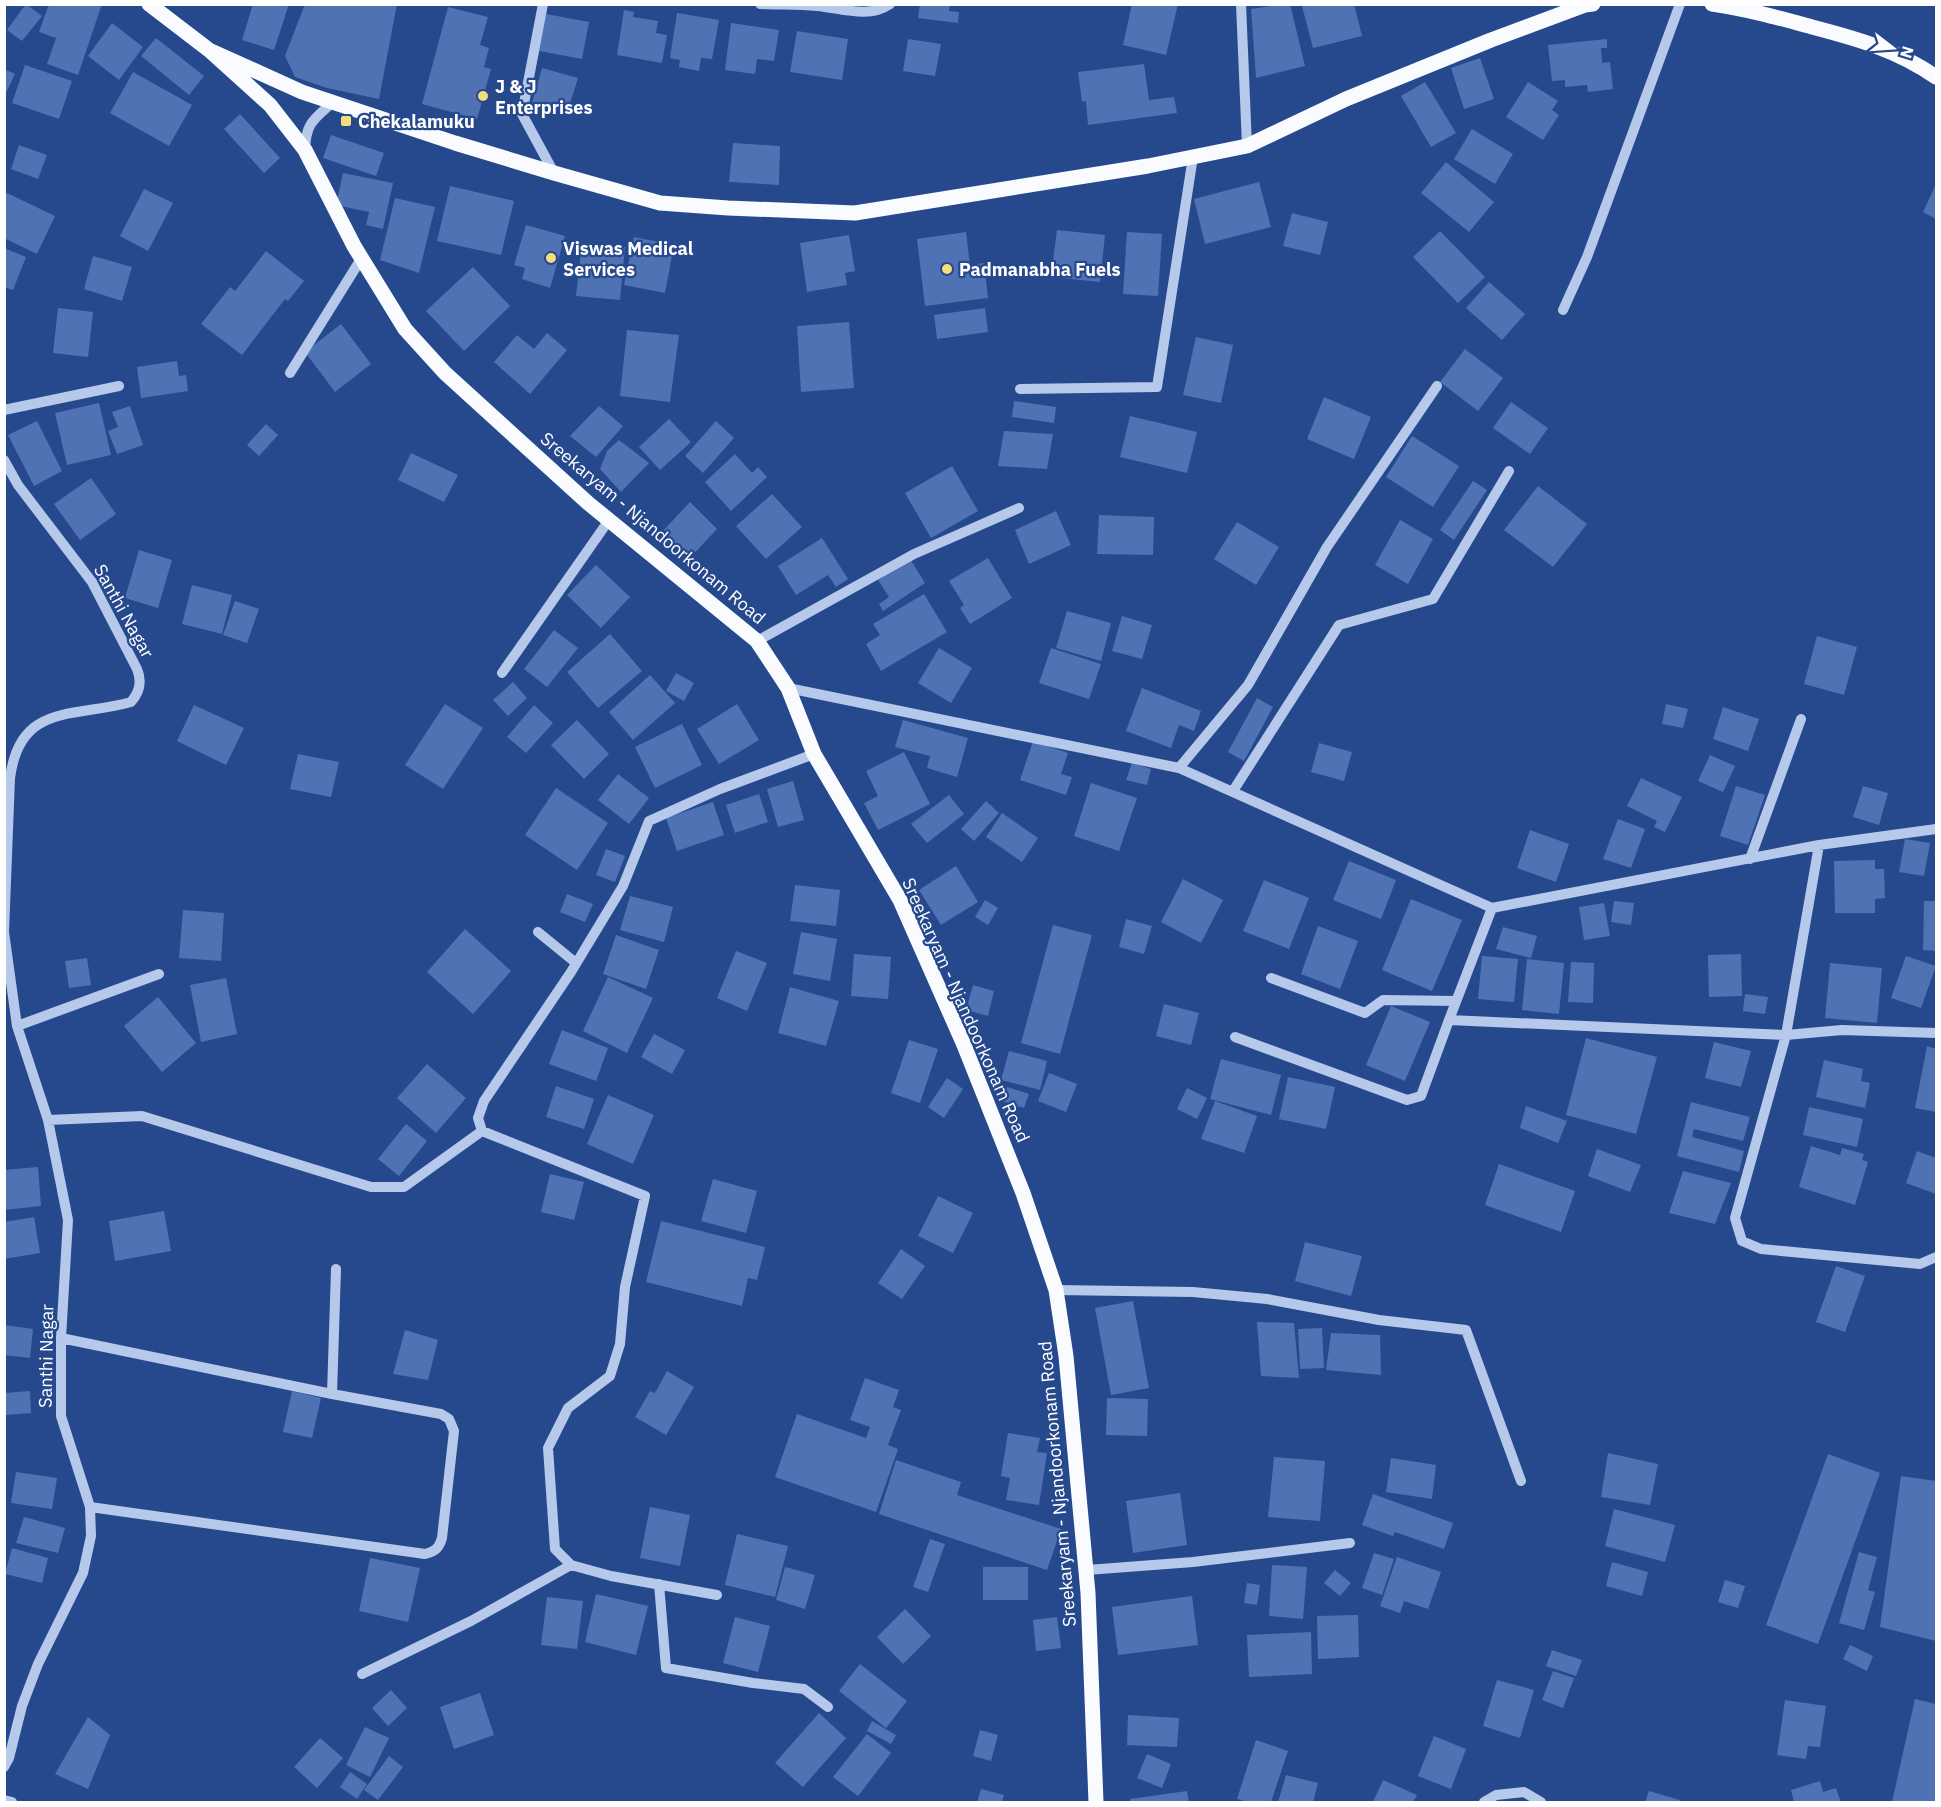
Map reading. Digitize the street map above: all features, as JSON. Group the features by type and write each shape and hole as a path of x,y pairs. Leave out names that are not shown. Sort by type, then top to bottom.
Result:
{"main road":[{"path":"149,4 210,50 302,92 554,174 660,203 855,213 1246,147 1346,99 1572,7 1593,4"},
{"path":"1712,4 1748,9 1863,41 1912,60 1936,77"},
{"name":"Sreekaryam - Njandoorkonam Road","path":"210,50 270,105 305,150 361,259 405,329 445,373 609,520 757,641 788,688 814,754 900,900 964,1046 1019,1183 1056,1290 1066,1356 1087,1570 1096,1803"}],"street":[{"path":"543,4 522,114 554,174"},
{"path":"760,4 815,6 863,12 880,11 890,4"},
{"path":"1241,4 1246,147"},
{"path":"1563,309 1587,257 1680,4"},
{"path":"305,150 306,131 316,117 332,103"},
{"path":"1020,389 1157,387 1193,157"},
{"path":"290,373 361,259"},
{"path":"4,410 119,386"},
{"path":"1179,768 1248,684 1327,547 1437,386"},
{"name":"Santhi Nagar","path":"4,460 18,485 92,582 141,681 136,697 131,702 56,716 29,732 21,740 13,758 10,778 4,932 17,1026 48,1120 68,1220 61,1338 61,1416 90,1507 91,1536 83,1573 38,1664 22,1706 9,1758 4,1767"},
{"path":"1233,791 1339,625 1432,599 1509,471"},
{"path":"757,641 914,554 1019,508"},
{"path":"502,673 609,520"},
{"path":"788,688 1179,768 1492,908 1819,845 1936,829"},
{"path":"1750,859 1801,719"},
{"path":"482,1131 478,1118 484,1101 576,963 623,886 649,821 720,789 814,754"},
{"path":"1819,845 1786,1035 1735,1218 1742,1241 1761,1249 1920,1264 1936,1257"},
{"path":"1235,1036 1407,1100 1421,1096 1492,908"},
{"path":"538,932 576,963"},
{"path":"17,1026 159,974"},
{"path":"1271,978 1365,1012 1383,1000 1456,1001"},
{"path":"1449,1020 1786,1035 1842,1030 1936,1033"},
{"path":"48,1120 142,1116 370,1187 404,1187 482,1131"},
{"path":"482,1131 645,1196 625,1287 620,1344 610,1376 568,1408 548,1448 555,1549 571,1565 611,1576 717,1595"},
{"path":"332,1394 336,1269"},
{"path":"1056,1290 1193,1292 1267,1299 1379,1320 1466,1330 1521,1481"},
{"path":"61,1338 441,1414 449,1419 454,1431 442,1538 439,1547 425,1554 90,1507"},
{"path":"1087,1570 1193,1562 1350,1543"},
{"path":"362,1674 471,1621 571,1565"},
{"path":"658,1584 666,1668 804,1689 828,1707"},
{"path":"1484,1803 1496,1795 1524,1792 1541,1803"},
{"path":"4,1800 12,1803"}],"building":[{"path":"26,4 42,16 22,41 7,30"},
{"path":"49,4 102,4 78,75 47,64 56,38 39,32"},
{"path":"253,4 289,4 274,50 242,40"},
{"path":"305,4 397,4 379,99 327,88 295,77 285,56"},
{"path":"920,4 950,4 949,11 959,12 958,23 918,18"},
{"path":"1132,4 1178,4 1166,55 1123,45"},
{"path":"1290,4 1305,66 1256,78 1251,9"},
{"path":"1354,4 1362,36 1313,48 1302,6"},
{"path":"448,7 488,17 480,45 489,48 484,67 491,69 477,119 422,104"},
{"path":"624,10 634,12 633,17 658,21 656,33 667,35 662,63 617,55"},
{"path":"677,13 719,20 712,59 701,58 699,71 679,67 680,60 670,58"},
{"path":"546,14 589,22 582,59 539,51"},
{"path":"112,23 143,47 119,80 88,56"},
{"path":"731,23 779,30 774,61 757,59 755,74 725,70"},
{"path":"797,31 848,39 842,80 790,72"},
{"path":"156,38 204,76 189,95 141,56"},
{"path":"908,39 941,44 935,76 903,71"},
{"path":"1607,39 1607,48 1601,48 1602,63 1610,62 1613,89 1588,92 1587,85 1565,87 1565,80 1552,81 1548,45"},
{"path":"1480,58 1494,99 1464,109 1451,68"},
{"path":"1144,64 1149,100 1174,97 1177,113 1088,125 1086,101 1082,102 1078,72"},
{"path":"25,65 72,81 59,119 12,103"},
{"path":"542,68 578,78 567,113 532,103"},
{"path":"4,69 15,74 4,97"},
{"path":"133,72 192,105 169,146 110,113"},
{"path":"1425,82 1456,133 1431,147 1401,96"},
{"path":"1528,82 1558,101 1552,110 1559,115 1543,140 1506,117"},
{"path":"240,114 280,158 264,173 224,129"},
{"path":"1472,129 1513,154 1495,184 1454,159"},
{"path":"331,135 384,153 376,176 323,158"},
{"path":"733,143 780,146 779,185 729,182"},
{"path":"19,145 47,155 38,179 11,169"},
{"path":"1446,162 1494,202 1469,232 1421,193"},
{"path":"343,173 393,183 383,229 366,225 369,212 336,205"},
{"path":"1259,182 1271,227 1205,244 1194,199"},
{"path":"1936,184 1936,219 1923,212"},
{"path":"450,186 514,201 501,255 437,241"},
{"path":"144,189 173,203 148,251 120,236"},
{"path":"7,193 55,216 37,254 4,238 4,198"},
{"path":"395,198 435,207 419,273 380,260"},
{"path":"1292,213 1328,222 1320,255 1283,246"},
{"path":"526,225 565,236 550,288 522,279 525,268 514,265"},
{"path":"1057,230 1105,235 1100,282 1051,277"},
{"path":"1440,231 1485,277 1458,303 1413,257"},
{"path":"966,232 970,265 984,263 988,298 925,306 917,239"},
{"path":"1127,232 1162,234 1158,296 1123,294"},
{"path":"849,235 855,271 845,273 847,285 807,292 800,243"},
{"path":"634,237 674,245 665,293 624,285"},
{"path":"582,243 625,247 620,300 576,296"},
{"path":"4,248 26,257 13,290 4,287"},
{"path":"266,251 304,281 288,301 285,299 242,355 201,324 230,287 235,291"},
{"path":"93,256 132,267 122,301 84,289"},
{"path":"473,267 510,306 464,351 426,311"},
{"path":"1489,282 1525,314 1502,340 1466,308"},
{"path":"58,308 93,312 88,357 53,353"},
{"path":"985,308 988,332 937,339 934,315"},
{"path":"849,322 854,388 801,392 797,326"},
{"path":"341,324 371,364 335,392 305,352"},
{"path":"627,330 679,335 670,402 620,396"},
{"path":"547,333 567,350 530,394 494,362 517,335 534,349"},
{"path":"1196,337 1233,345 1221,403 1183,395"},
{"path":"1465,349 1503,378 1478,411 1440,382"},
{"path":"177,361 179,376 186,375 188,391 141,398 137,367"},
{"path":"1324,397 1371,417 1354,459 1307,439"},
{"path":"1014,401 1056,407 1054,423 1012,417"},
{"path":"1511,402 1548,428 1530,454 1493,428"},
{"path":"99,403 111,455 67,465 55,413"},
{"path":"130,406 143,445 117,454 108,431 118,427 112,412"},
{"path":"599,406 623,426 596,457 570,436"},
{"path":"1130,416 1197,432 1187,473 1120,457"},
{"path":"669,419 691,442 660,470 639,447"},
{"path":"37,421 62,471 34,486 8,435"},
{"path":"716,421 734,438 703,473 685,456"},
{"path":"266,424 278,435 259,456 247,445"},
{"path":"1004,431 1053,434 1047,469 998,466"},
{"path":"1412,436 1459,466 1433,507 1386,477"},
{"path":"619,440 649,463 621,492 600,469 607,451"},
{"path":"411,453 458,475 444,502 398,480"},
{"path":"735,454 752,473 758,467 767,477 731,511 705,482"},
{"path":"952,466 978,511 931,538 905,493"},
{"path":"91,478 116,514 80,540 54,504"},
{"path":"1473,481 1487,490 1454,540 1440,530"},
{"path":"1538,486 1587,524 1553,567 1504,530"},
{"path":"772,494 802,527 766,559 736,526"},
{"path":"690,502 717,529 688,560 661,533"},
{"path":"1056,511 1071,545 1029,564 1015,530"},
{"path":"1099,515 1154,517 1153,555 1097,554"},
{"path":"1400,520 1433,539 1408,584 1375,565"},
{"path":"1237,522 1279,547 1256,585 1214,559"},
{"path":"822,538 848,579 836,587 828,575 796,595 778,566"},
{"path":"139,550 172,560 158,608 125,598"},
{"path":"988,558 1012,598 970,624 960,608 964,605 949,581"},
{"path":"910,559 925,583 883,611 879,604 889,597 878,580"},
{"path":"596,565 630,597 601,628 567,595"},
{"path":"192,585 232,595 222,634 182,624"},
{"path":"924,594 947,632 881,671 866,644 880,635 873,624"},
{"path":"235,601 259,609 247,643 223,635"},
{"path":"1067,611 1111,623 1101,661 1056,648"},
{"path":"1122,616 1152,625 1142,659 1112,651"},
{"path":"554,630 578,648 547,687 524,669"},
{"path":"610,634 642,671 598,708 567,672"},
{"path":"1817,636 1857,647 1844,695 1804,684"},
{"path":"939,648 972,668 951,703 918,683"},
{"path":"1051,648 1101,664 1089,699 1039,683"},
{"path":"676,673 694,683 684,701 666,691"},
{"path":"650,675 675,703 633,740 609,712"},
{"path":"513,682 527,698 508,716 493,700"},
{"path":"1142,688 1201,711 1194,731 1179,725 1171,748 1126,731"},
{"path":"1257,698 1273,707 1244,761 1228,752"},
{"path":"445,704 483,728 443,789 405,765"},
{"path":"737,704 759,740 719,764 697,729"},
{"path":"1666,704 1688,709 1683,728 1662,724"},
{"path":"194,705 244,728 226,765 177,741"},
{"path":"534,705 553,723 526,753 507,737"},
{"path":"1723,707 1759,719 1748,751 1713,739"},
{"path":"577,720 609,754 584,779 551,745"},
{"path":"903,720 968,738 957,777 927,768 930,756 895,747"},
{"path":"682,724 702,765 655,788 635,747"},
{"path":"1033,741 1068,753 1061,774 1072,777 1066,795 1020,780"},
{"path":"1319,743 1352,752 1344,781 1311,772"},
{"path":"904,752 930,804 878,830 864,803 878,796 866,771"},
{"path":"298,754 339,762 331,797 290,789"},
{"path":"1710,755 1735,766 1723,792 1698,781"},
{"path":"1132,763 1151,769 1147,785 1126,780"},
{"path":"618,774 649,798 629,824 598,800"},
{"path":"1641,778 1682,797 1665,832 1654,827 1657,821 1627,806"},
{"path":"793,781 804,820 778,827 767,789"},
{"path":"1091,783 1137,798 1119,851 1074,836"},
{"path":"1736,786 1765,795 1748,845 1720,836"},
{"path":"1863,786 1888,793 1879,825 1853,817"},
{"path":"556,788 608,823 577,870 525,835"},
{"path":"759,794 768,822 735,833 726,805"},
{"path":"949,795 964,814 927,843 911,824"},
{"path":"986,801 999,813 974,841 961,829"},
{"path":"713,802 724,835 677,851 666,818"},
{"path":"1002,813 1038,838 1022,862 986,837"},
{"path":"1618,819 1645,829 1631,868 1603,859"},
{"path":"1530,830 1569,844 1556,882 1517,868"},
{"path":"1905,839 1930,843 1924,876 1899,872"},
{"path":"606,849 625,856 615,882 596,875"},
{"path":"1875,860 1875,869 1884,869 1885,898 1875,899 1875,913 1835,913 1834,861"},
{"path":"1349,861 1396,880 1381,919 1333,900"},
{"path":"956,866 978,902 941,925 919,890"},
{"path":"1183,879 1223,900 1201,943 1161,922"},
{"path":"1264,880 1309,898 1289,949 1243,931"},
{"path":"795,885 840,890 836,926 790,921"},
{"path":"567,894 593,904 585,922 560,912"},
{"path":"630,896 673,907 664,942 620,930"},
{"path":"1411,899 1462,920 1432,991 1382,970"},
{"path":"985,900 998,908 988,925 975,917"},
{"path":"1614,901 1634,903 1631,925 1611,922"},
{"path":"1924,901 1936,901 1936,951 1923,950"},
{"path":"1604,903 1610,936 1584,940 1579,907"},
{"path":"183,910 224,913 221,961 179,958"},
{"path":"1126,919 1152,926 1144,954 1119,947"},
{"path":"1053,925 1092,935 1060,1054 1021,1043"},
{"path":"1318,926 1358,941 1340,989 1301,974"},
{"path":"1503,927 1537,936 1531,958 1496,949"},
{"path":"465,929 511,971 473,1014 427,972"},
{"path":"801,932 837,939 830,981 793,974"},
{"path":"616,935 659,950 646,989 603,974"},
{"path":"736,951 767,963 747,1011 717,998"},
{"path":"854,954 891,957 888,999 851,996"},
{"path":"1741,954 1742,996 1709,997 1708,955"},
{"path":"1482,956 1518,959 1514,1002 1478,999"},
{"path":"1906,956 1936,966 1921,1008 1891,998"},
{"path":"87,958 91,985 69,988 65,961"},
{"path":"1527,959 1564,963 1559,1014 1522,1010"},
{"path":"1571,962 1594,963 1593,1003 1568,1002"},
{"path":"1830,963 1882,968 1877,1023 1825,1018"},
{"path":"608,977 653,998 627,1053 583,1031"},
{"path":"226,978 237,1034 201,1042 190,985"},
{"path":"973,985 994,991 988,1016 966,1010"},
{"path":"790,987 839,1001 826,1046 778,1033"},
{"path":"1745,994 1768,997 1765,1014 1743,1011"},
{"path":"158,997 196,1043 162,1072 124,1026"},
{"path":"1164,1004 1199,1013 1191,1045 1156,1036"},
{"path":"1391,1006 1430,1022 1405,1081 1366,1065"},
{"path":"562,1030 608,1048 596,1081 549,1064"},
{"path":"654,1034 685,1050 672,1074 641,1057"},
{"path":"1586,1038 1657,1057 1636,1134 1566,1115"},
{"path":"909,1040 938,1049 920,1103 891,1093"},
{"path":"1714,1042 1751,1051 1741,1087 1705,1078"},
{"path":"1927,1046 1936,1049 1936,1112 1915,1108"},
{"path":"1009,1051 1047,1061 1040,1090 1001,1080"},
{"path":"1221,1059 1281,1075 1271,1115 1210,1099"},
{"path":"1824,1060 1863,1069 1861,1081 1870,1083 1865,1108 1816,1097"},
{"path":"427,1064 466,1098 436,1133 397,1098"},
{"path":"1049,1073 1077,1084 1066,1112 1038,1101"},
{"path":"1288,1077 1335,1087 1326,1129 1279,1119"},
{"path":"947,1078 963,1089 944,1118 928,1107"},
{"path":"556,1086 594,1099 584,1129 546,1117"},
{"path":"1007,1087 1029,1094 1024,1108 1002,1101"},
{"path":"1187,1088 1207,1098 1197,1119 1177,1109"},
{"path":"608,1095 654,1115 633,1164 587,1144"},
{"path":"1215,1101 1257,1116 1244,1153 1201,1139"},
{"path":"1691,1102 1750,1117 1743,1141 1694,1129 1692,1137 1744,1151 1739,1172 1677,1156"},
{"path":"1526,1106 1567,1121 1558,1143 1520,1128"},
{"path":"1809,1107 1863,1119 1857,1147 1803,1135"},
{"path":"406,1124 427,1141 399,1176 378,1159"},
{"path":"1811,1146 1840,1155 1842,1148 1864,1154 1862,1160 1868,1162 1855,1205 1799,1187"},
{"path":"1597,1149 1641,1165 1630,1192 1588,1176"},
{"path":"1917,1151 1936,1158 1936,1194 1906,1183"},
{"path":"1499,1164 1575,1191 1561,1232 1485,1205"},
{"path":"38,1167 41,1206 4,1210 4,1170"},
{"path":"1683,1171 1731,1183 1715,1224 1669,1213"},
{"path":"550,1174 584,1182 574,1220 541,1212"},
{"path":"713,1179 757,1191 746,1233 701,1221"},
{"path":"938,1196 973,1213 953,1253 918,1236"},
{"path":"164,1211 171,1251 115,1261 109,1221"},
{"path":"34,1217 40,1253 4,1259 4,1222"},
{"path":"661,1221 765,1247 757,1280 748,1278 742,1306 646,1282"},
{"path":"1305,1242 1362,1256 1351,1296 1295,1281"},
{"path":"901,1249 925,1266 902,1299 878,1283"},
{"path":"1836,1266 1865,1276 1845,1332 1816,1322"},
{"path":"1133,1301 1149,1388 1111,1395 1095,1308"},
{"path":"1257,1322 1294,1323 1299,1378 1261,1376"},
{"path":"4,1325 33,1329 30,1358 4,1355"},
{"path":"1322,1328 1324,1368 1300,1369 1298,1329"},
{"path":"405,1330 438,1340 428,1380 393,1374"},
{"path":"1331,1333 1380,1335 1381,1375 1326,1370"},
{"path":"667,1371 694,1387 666,1435 635,1417 650,1391 655,1393"},
{"path":"865,1378 899,1390 893,1407 901,1410 888,1445 898,1449 876,1512 775,1477 797,1414 866,1438 870,1427 850,1420"},
{"path":"30,1391 31,1413 6,1415 4,1393"},
{"path":"292,1391 321,1398 312,1438 283,1432"},
{"path":"1107,1398 1148,1399 1147,1436 1106,1435"},
{"path":"1008,1433 1040,1438 1037,1452 1047,1453 1039,1505 1006,1500 1010,1478 1001,1476"},
{"path":"1608,1453 1658,1464 1650,1505 1601,1497"},
{"path":"1828,1454 1880,1473 1818,1644 1766,1625"},
{"path":"1274,1457 1325,1461 1320,1521 1268,1517"},
{"path":"1391,1458 1436,1465 1432,1499 1386,1492"},
{"path":"896,1460 961,1482 957,1495 1061,1529 1047,1570 879,1514"},
{"path":"16,1472 57,1478 52,1509 11,1503"},
{"path":"1901,1476 1936,1481 1936,1641 1880,1627"},
{"path":"1180,1493 1187,1545 1133,1553 1126,1501"},
{"path":"1373,1494 1453,1523 1444,1549 1395,1532 1393,1536 1362,1525"},
{"path":"650,1507 690,1515 680,1566 640,1558"},
{"path":"1614,1509 1675,1525 1665,1562 1605,1546"},
{"path":"24,1517 65,1528 58,1553 16,1543"},
{"path":"737,1534 788,1546 775,1597 725,1585"},
{"path":"930,1539 945,1544 928,1592 913,1587"},
{"path":"12,1548 48,1558 42,1583 5,1574"},
{"path":"1859,1552 1877,1557 1868,1590 1875,1592 1864,1630 1839,1623"},
{"path":"1374,1553 1394,1559 1382,1595 1362,1588"},
{"path":"1397,1557 1441,1572 1428,1609 1404,1601 1400,1613 1380,1606"},
{"path":"370,1558 420,1568 408,1622 359,1611"},
{"path":"1612,1562 1648,1572 1642,1596 1606,1586"},
{"path":"1272,1565 1307,1567 1303,1619 1269,1616"},
{"path":"785,1567 815,1575 805,1609 776,1600"},
{"path":"983,1567 1028,1567 1028,1600 983,1600"},
{"path":"1335,1570 1351,1583 1340,1596 1324,1583"},
{"path":"1725,1580 1745,1586 1738,1608 1718,1602"},
{"path":"1247,1583 1260,1585 1257,1605 1244,1603"},
{"path":"596,1594 648,1606 636,1655 585,1642"},
{"path":"1192,1596 1198,1645 1118,1655 1112,1607"},
{"path":"547,1597 583,1601 577,1649 541,1645"},
{"path":"905,1609 931,1636 903,1664 877,1637"},
{"path":"1358,1615 1359,1657 1318,1659 1317,1616"},
{"path":"735,1617 770,1626 758,1672 723,1663"},
{"path":"1057,1617 1061,1648 1036,1651 1033,1620"},
{"path":"1311,1632 1312,1674 1249,1677 1247,1635"},
{"path":"1850,1645 1873,1656 1867,1671 1843,1659"},
{"path":"1552,1650 1582,1660 1576,1676 1546,1666"},
{"path":"860,1664 907,1701 886,1728 839,1691"},
{"path":"1553,1671 1574,1678 1563,1708 1542,1700"},
{"path":"1497,1680 1534,1690 1520,1738 1483,1726"},
{"path":"391,1690 407,1708 388,1726 372,1708"},
{"path":"480,1693 494,1735 454,1749 440,1707"},
{"path":"1915,1699 1936,1704 1936,1802 1892,1802"},
{"path":"1785,1700 1826,1706 1820,1747 1808,1746 1806,1759 1777,1755"},
{"path":"819,1713 846,1738 803,1787 775,1763"},
{"path":"1128,1715 1179,1718 1177,1747 1127,1745"},
{"path":"88,1717 110,1735 88,1789 55,1774"},
{"path":"872,1721 896,1735 891,1744 867,1731"},
{"path":"365,1727 389,1738 370,1777 346,1765"},
{"path":"980,1730 998,1735 991,1761 973,1756"},
{"path":"867,1734 891,1753 858,1796 833,1777"},
{"path":"1434,1736 1466,1749 1451,1789 1418,1776"},
{"path":"320,1738 343,1758 317,1788 294,1767"},
{"path":"1256,1740 1288,1751 1271,1802 1248,1802 1237,1799"},
{"path":"1147,1754 1171,1764 1162,1788 1137,1778"},
{"path":"389,1756 403,1767 378,1800 364,1790"},
{"path":"350,1772 367,1784 357,1799 340,1787"},
{"path":"1286,1775 1318,1783 1313,1802 1278,1802"},
{"path":"1383,1780 1417,1795 1413,1802 1373,1802"},
{"path":"1820,1781 1823,1792 1836,1788 1841,1802 1794,1802 1791,1790"},
{"path":"981,1789 1004,1795 1002,1802 977,1802"},
{"path":"1187,1791 1189,1802 1130,1802 1130,1799"},
{"path":"1649,1791 1680,1800 1679,1802 1645,1802"}],"place":[{"name":"J & J Enterprises","path":"483,96"},
{"name":"Chekalamuku","path":"346,121"},
{"name":"Viswas Medical Services","path":"551,258"},
{"name":"Padmanabha Fuels","path":"947,269"}]}
